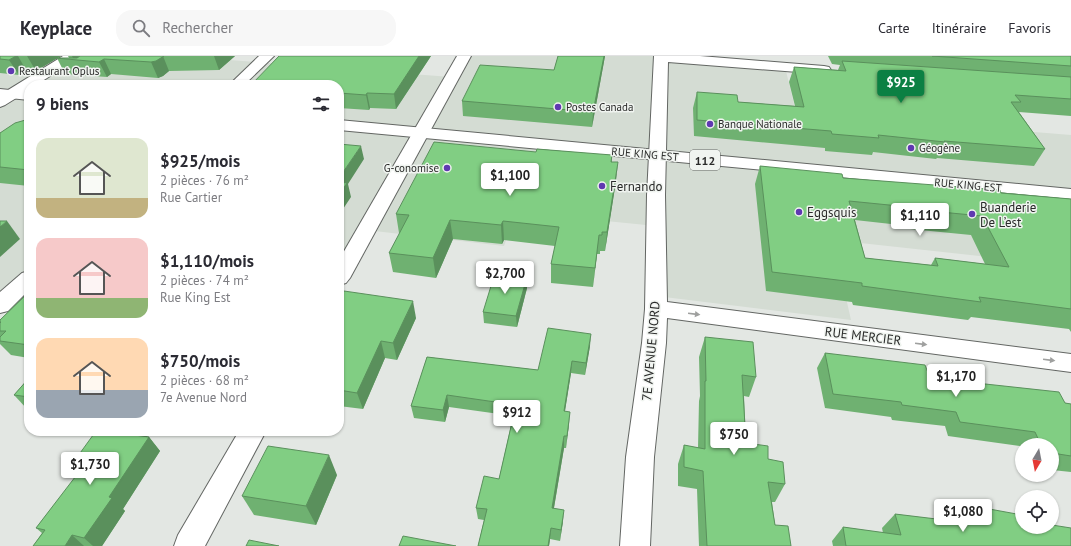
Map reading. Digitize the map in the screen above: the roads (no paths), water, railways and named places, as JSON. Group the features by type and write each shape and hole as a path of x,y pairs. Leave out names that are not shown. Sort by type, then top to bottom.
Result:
{"street":[{"path":"241,80 267,56"},
{"path":"344,269 464,56"},
{"path":"661,57 840,71"},
{"name":"7E AVENUE NORD","path":"635,546 640,457 654,343 656,309 656,195 661,57"},
{"path":"32,80 53,68 73,63"},
{"path":"4,96 24,85"},
{"path":"4,96 24,96"},
{"name":"RUE KING EST","path":"344,125 1071,194"},
{"path":"0,305 24,283"},
{"name":"RUE MERCIER","path":"656,309 1071,363"},
{"path":"189,546 250,436"}],"place":[{"name":"Restaurant Oplus","path":"11,71"},
{"name":"Postes Canada","path":"558,107"},
{"name":"Banque Nationale","path":"710,124"},
{"name":"Géogène","path":"911,148"},
{"name":"G-conomise","path":"447,168"},
{"name":"Fernando","path":"602,186"},
{"name":"Eggsquis","path":"799,212"},
{"name":"Buanderie De L’est","path":"972,214"}]}
